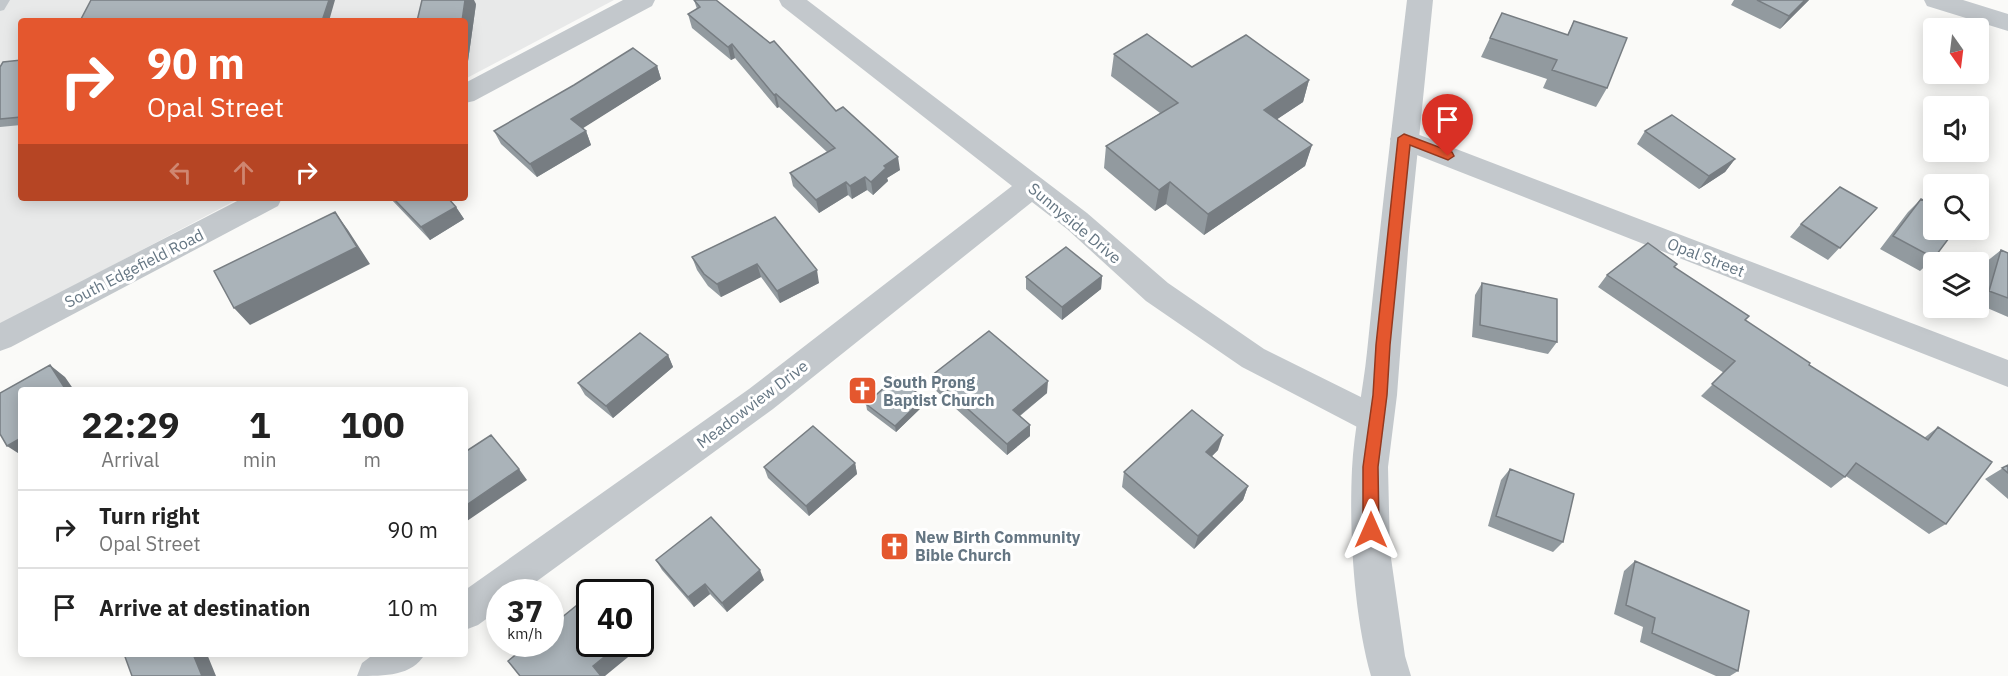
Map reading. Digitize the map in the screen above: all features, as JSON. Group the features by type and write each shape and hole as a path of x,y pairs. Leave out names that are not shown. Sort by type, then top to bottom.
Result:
{"street":[{"path":"468,92 643,0"},
{"name":"Sunnyside Drive","path":"791,0 1077,221 1157,292 1244,352 1375,420"},
{"path":"1392,676 1385,656 1371,551 1370,467 1380,395 1383,345 1420,0"},
{"path":"1936,0 2008,23"},
{"name":"Opal Street","path":"1404,138 2008,374"},
{"name":"Meadowview Drive","path":"468,610 761,399 1032,186"},
{"name":"South Edgefield Road","path":"0,338 262,201"},
{"path":"376,676 402,657"}],"lane":[{"path":"0,7 4,0"}],"shaded area":[{"path":"0,0 614,0 468,77 468,18 18,18 18,201 234,201 0,325"}],"building":[{"path":"91,0 329,0 323,18 82,18"},
{"path":"422,0 465,0 462,18 418,18"},
{"path":"694,0 716,0 770,43 774,41 836,111 843,107 898,157 884,166 886,168 871,182 865,177 850,186 846,182 816,200 790,173 835,148 776,94 774,95 732,44 728,47 688,14 700,7"},
{"path":"1757,0 1805,0 1789,16"},
{"path":"1502,13 1568,35 1574,21 1627,38 1607,88 1552,70 1557,60 1490,38"},
{"path":"1147,34 1192,67 1246,35 1309,80 1264,110 1312,145 1208,214 1170,182 1159,190 1106,146 1178,103 1114,54"},
{"path":"633,48 657,66 571,119 586,131 530,164 494,131 574,85"},
{"path":"18,60 18,117 0,119 0,67 3,62"},
{"path":"1672,115 1735,159 1709,176 1645,131"},
{"path":"1840,187 1877,208 1840,248 1801,224"},
{"path":"1921,199 1923,200 1923,240 1948,240 1938,252 1923,252 1893,236"},
{"path":"396,201 451,201 456,207 421,227"},
{"path":"335,212 357,247 234,308 214,271"},
{"path":"775,217 817,270 777,291 757,264 717,284 704,274 692,257"},
{"path":"1648,243 1677,264 1674,267 1749,316 1745,320 1810,363 1809,365 1928,440 1938,427 1992,462 1946,524 1856,463 1845,477 1712,384 1735,361 1607,275"},
{"path":"1066,247 1102,276 1062,307 1026,277"},
{"path":"2001,250 2008,253 2008,298 1989,291"},
{"path":"1482,283 1557,299 1557,342 1480,325"},
{"path":"989,331 1048,381 1013,410 1030,425 1007,444 931,376"},
{"path":"640,333 668,355 606,406 578,383"},
{"path":"50,365 64,387 18,387 18,440 7,446 0,434 0,393"},
{"path":"896,377 924,398 895,426 866,404"},
{"path":"1192,410 1223,435 1206,452 1248,486 1198,536 1124,472"},
{"path":"813,426 855,463 806,506 764,467"},
{"path":"491,435 519,469 468,504 468,450"},
{"path":"2008,465 2008,473 2002,468"},
{"path":"1510,469 1574,494 1563,542 1496,516"},
{"path":"711,517 760,570 722,603 705,584 688,597 656,560"},
{"path":"1635,561 1749,611 1738,671 1652,633 1655,618 1626,605"},
{"path":"576,606 576,657 604,657 593,666 601,676 520,676 508,661 513,657 564,657 564,616"},
{"path":"125,657 194,657 202,676 132,676"}],"place":[{"name":"South Prong Baptist Church","path":"862,391"},
{"name":"New Birth Community Bible Church","path":"894,546"}],"route":[{"path":"1371,530 1370,467 1380,395 1404,138 1448,156"}]}
